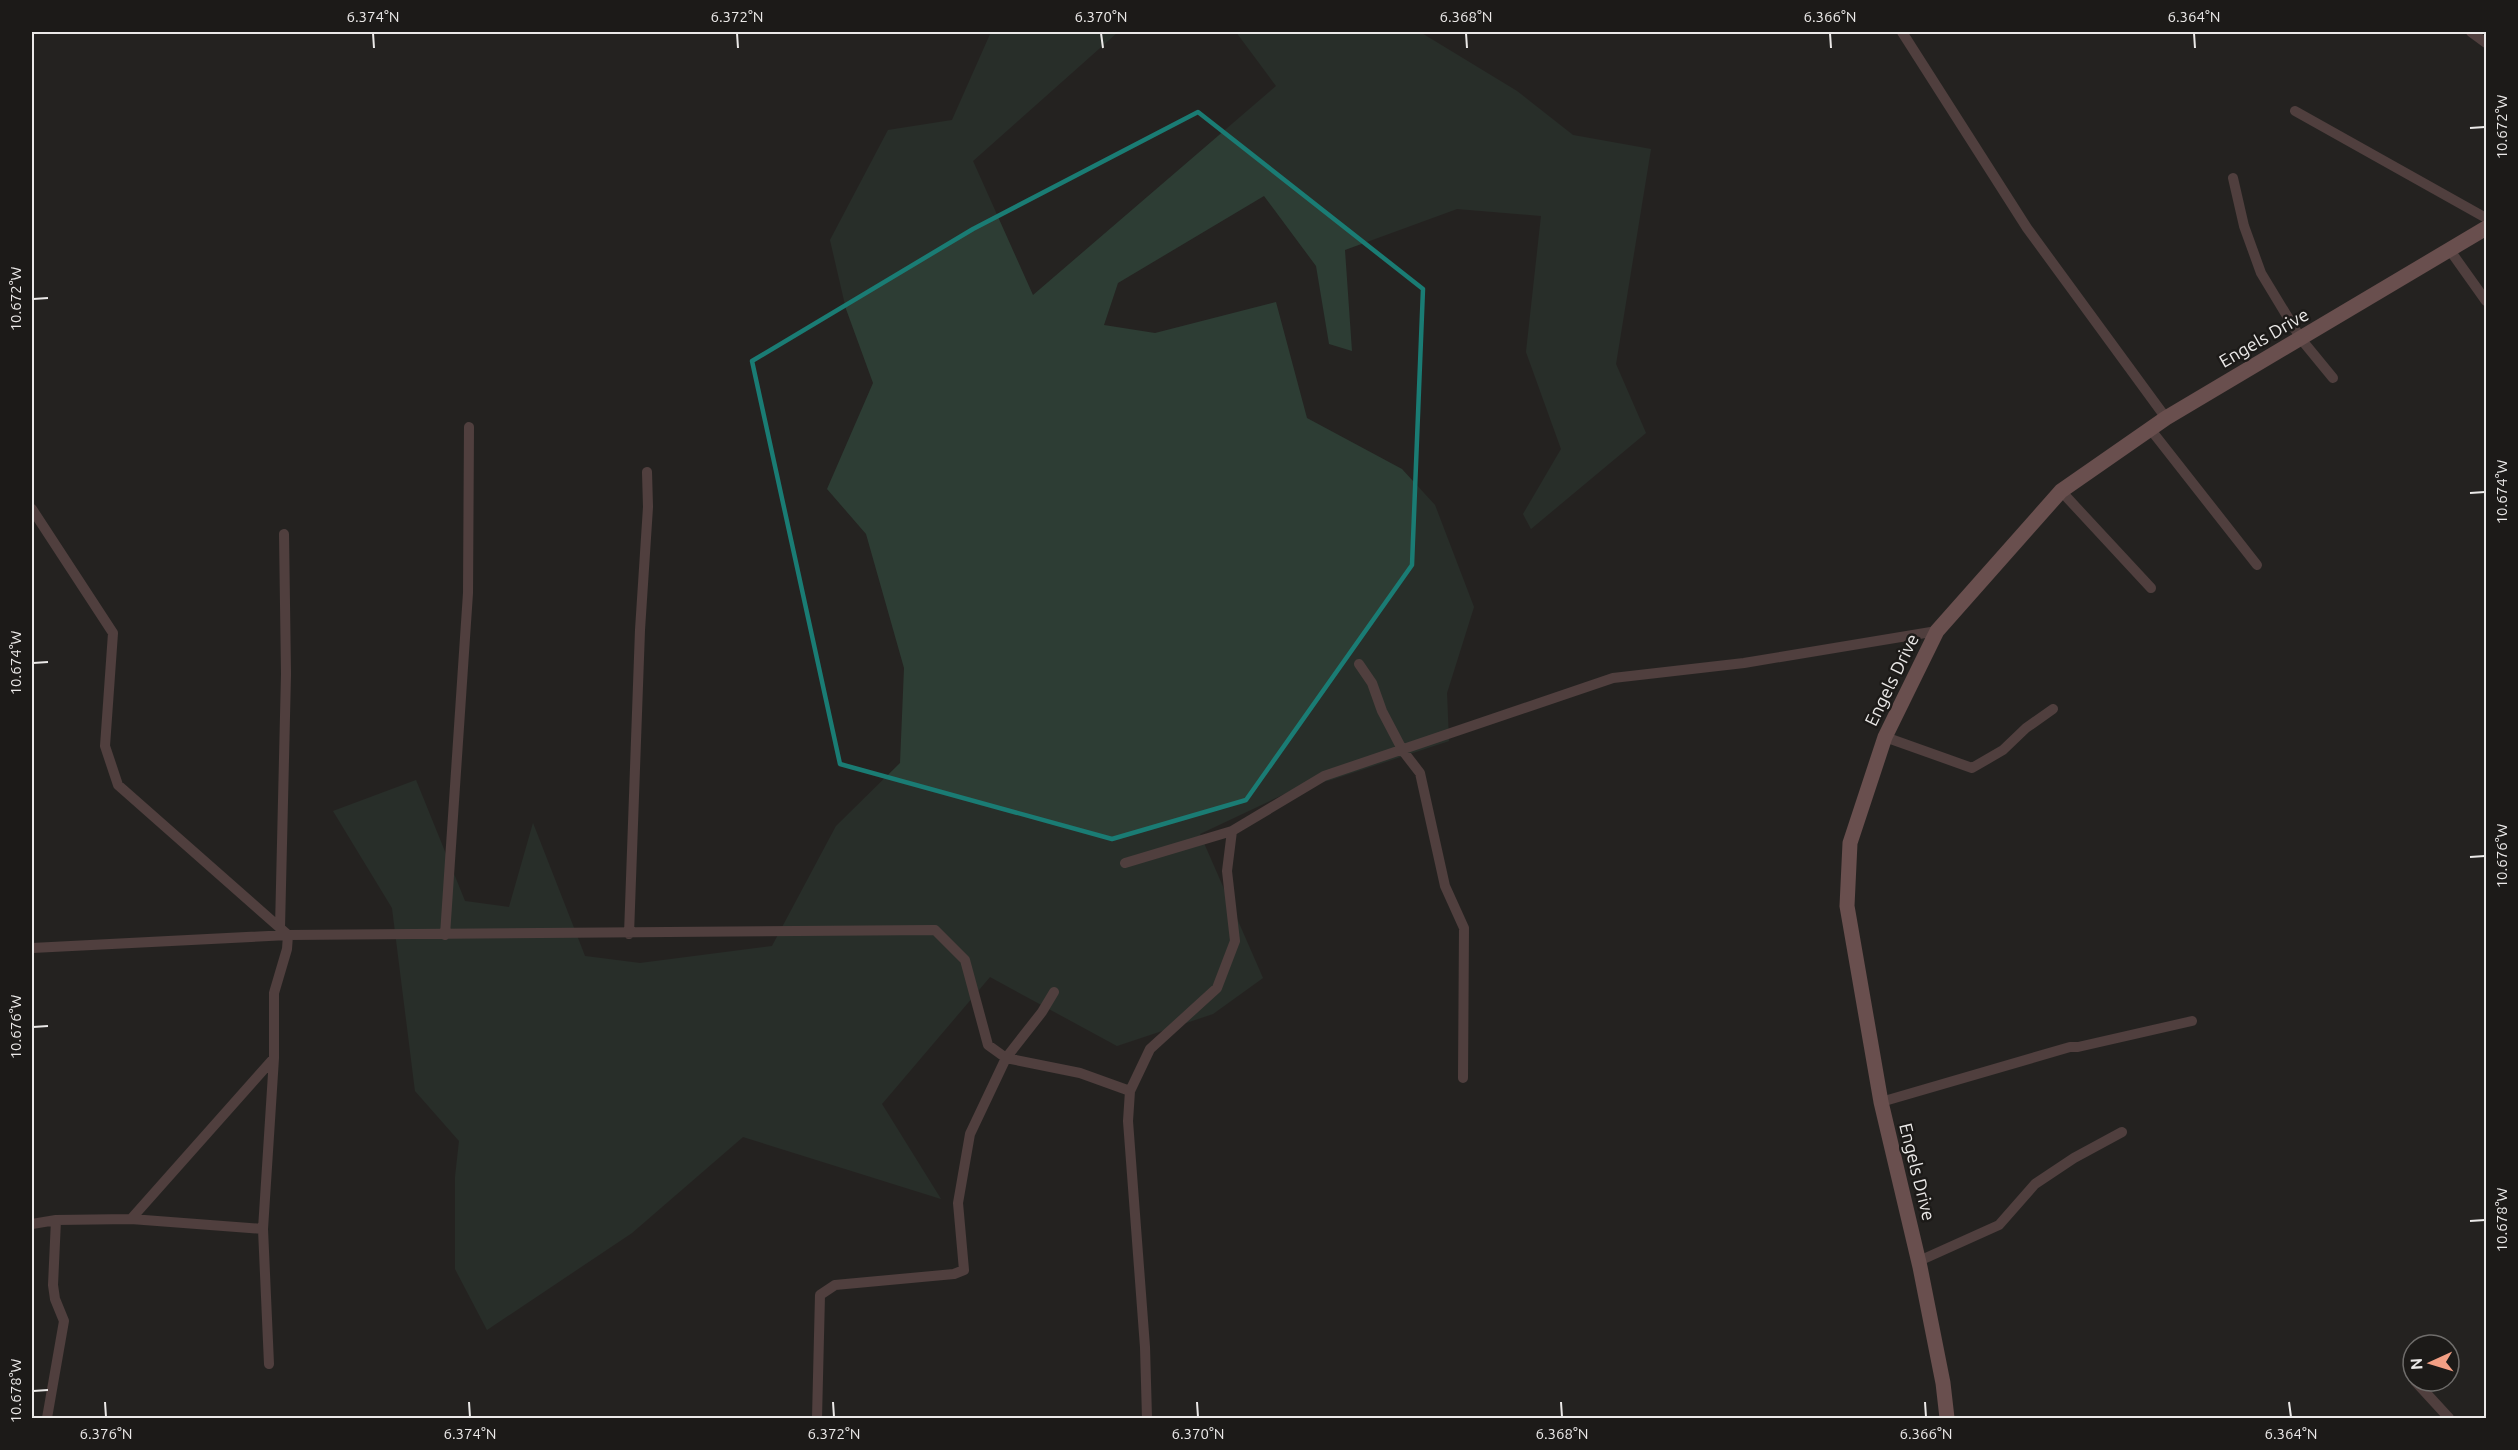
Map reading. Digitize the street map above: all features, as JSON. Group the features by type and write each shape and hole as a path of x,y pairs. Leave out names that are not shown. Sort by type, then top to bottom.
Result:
{"street":[{"path":"1902,32 2027,228 2166,418"},
{"path":"2471,32 2487,43"},
{"path":"2295,111 2487,218"},
{"path":"2233,178 2244,226 2261,273 2301,339 2332,378"},
{"name":"Engels Drive","path":"1947,1419 1943,1383 1919,1261 1881,1102 1847,906 1850,843 1885,737 1937,631 2061,491 2166,418 2487,228"},
{"path":"2449,249 2487,301"},
{"path":"445,935 468,593 469,428"},
{"path":"2151,430 2257,565"},
{"path":"628,934 648,507 647,472"},
{"path":"2061,491 2151,588"},
{"path":"32,509 113,633 105,746 118,785 284,932"},
{"path":"269,1364 263,1229 274,1058 274,993 287,949 284,932 286,674 284,534"},
{"path":"1125,863 1232,831 1324,777 1613,678 1744,663 1937,631"},
{"path":"1359,664 1372,683 1382,711 1403,751 1420,773 1445,886 1464,927 1463,1078"},
{"path":"1885,737 1972,768 2003,750 2026,728 2053,709"},
{"path":"1147,1419 1145,1347 1128,1122 1130,1091 1150,1049 1217,988 1235,941 1227,871 1232,831"},
{"path":"32,948 284,932 445,935 935,930 965,960 988,1045 1006,1058 1080,1073 1130,1091"},
{"path":"816,1418 820,1295 835,1285 954,1274 964,1270 958,1203 970,1134 1006,1058 1042,1012 1054,992"},
{"path":"1881,1102 2070,1047 2192,1021"},
{"path":"131,1220 274,1058"},
{"path":"1919,1261 2000,1225 2035,1184 2074,1158 2122,1132"},
{"path":"32,1224 56,1220 131,1220 263,1229"},
{"path":"47,1419 64,1321 55,1299 53,1285 56,1220"},
{"path":"2426,1393 2449,1419"}],"highlighted area":[{"path":"1198,112 1423,289 1412,565 1246,800 1112,839 840,764 752,361 973,229"}],"green space":[{"path":"991,32 1118,32 973,161 1033,295 1276,86 1236,32 1420,32 1517,91 1573,135 1651,149 1616,364 1646,433 1531,529 1523,514 1561,449 1526,352 1541,216 1457,209 1345,250 1352,351 1329,344 1316,266 1264,196 1118,283 1104,325 1155,333 1276,302 1307,418 1402,469 1435,505 1474,607 1447,693 1449,741 1331,780 1295,789 1200,834 1263,978 1213,1014 1117,1046 990,977 882,1104 941,1199 743,1137 632,1233 487,1330 455,1269 455,1177 459,1141 415,1091 392,908 333,811 416,780 465,901 509,907 533,823 585,956 640,963 772,946 836,826 900,763 904,668 866,534 827,489 873,383 846,309 830,240 888,130 952,120"}]}
